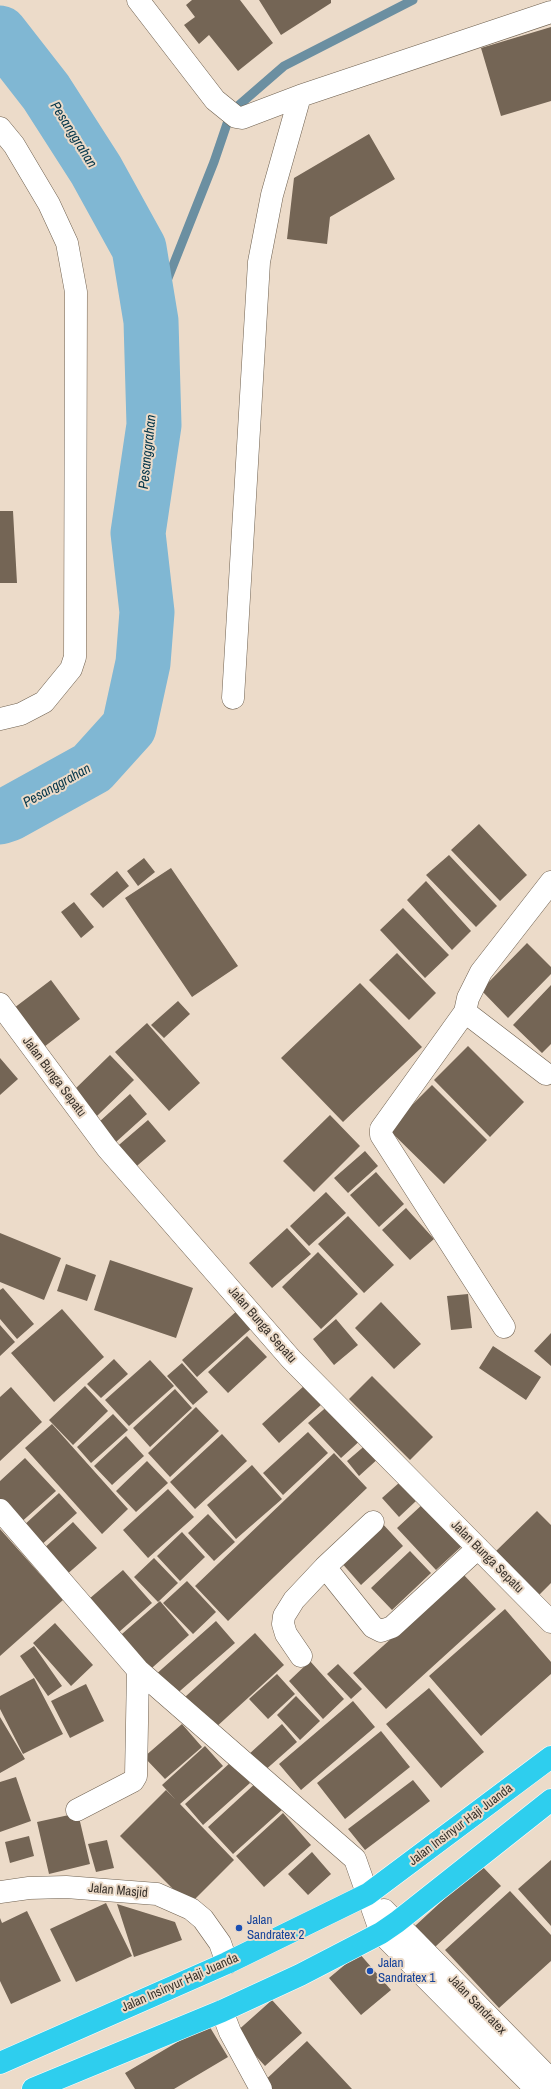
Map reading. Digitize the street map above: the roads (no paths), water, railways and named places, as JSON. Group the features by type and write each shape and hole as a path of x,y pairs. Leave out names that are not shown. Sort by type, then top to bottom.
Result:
{"highway":[{"name":"Jalan Insinyur Haji Juanda","path":"0,2063 227,1963 368,1894 551,1757"},
{"path":"33,2089 56,2084 222,2011 300,1975 389,1927 551,1800"}],"street":[{"path":"138,0 215,100 230,113 242,118 300,96 551,12"},
{"path":"233,698 259,262 272,195 300,96"},
{"path":"0,128 14,145 49,204 67,243 76,292 75,657 71,670 44,702 21,714 0,719"},
{"path":"504,1327 381,1135 382,1127 466,1012 468,998 481,972 551,882"},
{"name":"Jalan Bunga Sepatu","path":"0,1004 108,1148 286,1353 551,1622"},
{"path":"466,1012 546,1074"},
{"name":"Jalan Sandratex","path":"0,1510 138,1670 355,1859 368,1894 389,1927 536,2089"},
{"path":"301,1656 286,1634 283,1624 284,1616 294,1600 325,1567 373,1522"},
{"path":"325,1567 373,1627 381,1631 392,1627 478,1548"},
{"path":"77,1810 133,1780 136,1776 138,1670"},
{"name":"Jalan Masjid","path":"0,1892 29,1888 66,1887 157,1894 190,1909 202,1919 220,1943 227,1963"},
{"name":"Jalan Sandratex","path":"389,1927 551,2080"},
{"path":"222,2011 230,2032 261,2089"}],"waterway":[{"path":"151,321 214,162 231,112 284,66 413,0"},
{"name":"Pesanggrahan","path":"0,33 46,92 96,170 139,248 151,321 154,425 138,533 147,612 143,663 129,727 92,768 9,814 0,817"}],"place":[{"name":"Jalan Sandratex 2","path":"239,1928"},
{"name":"Jalan Sandratex 1","path":"370,1971"}]}
